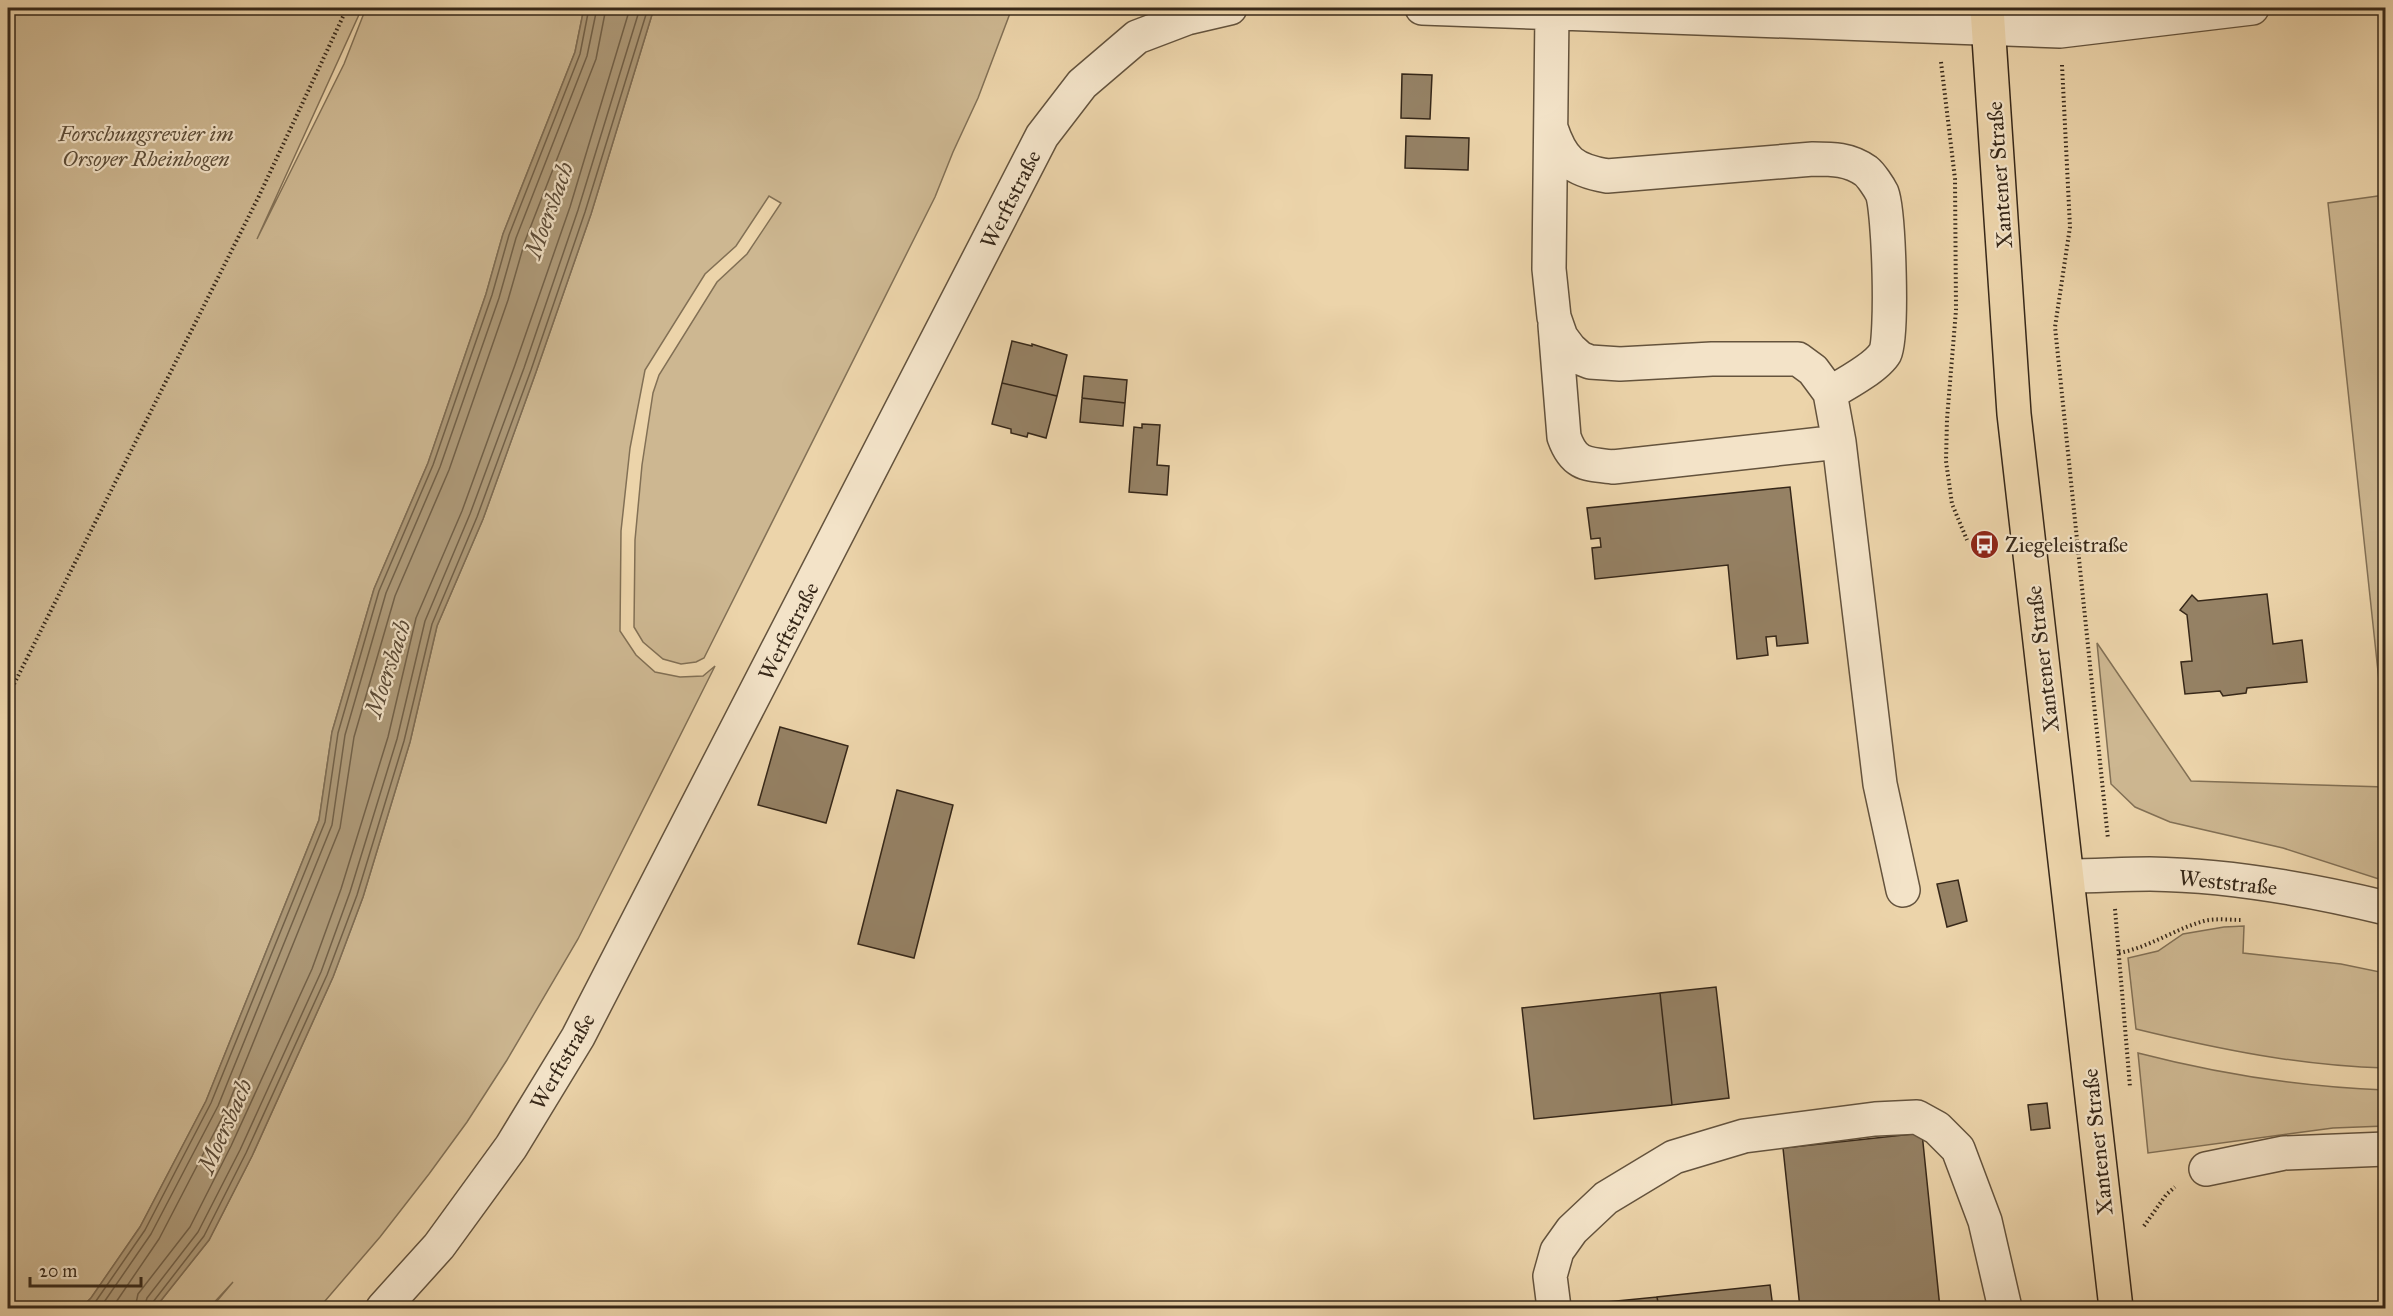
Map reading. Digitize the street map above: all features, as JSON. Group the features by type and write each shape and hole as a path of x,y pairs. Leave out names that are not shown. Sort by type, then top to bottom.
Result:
{"main road":[{"name":"Xantener Straße","path":"1988,17 2014,414 2116,1308"}],"street":[{"name":"Werftstraße","path":"383,1308 439,1246 504,1156 578,1037 1042,136 1082,84 1137,37 1187,18 1230,8"},
{"path":"1422,8 1936,25 1988,17 2060,31 2252,8"},
{"path":"1552,12 1549,269 1564,437 1569,452 1583,463 1613,468 1839,442"},
{"path":"1551,128 1562,155 1573,165 1584,172 1607,176 1814,159 1841,159 1867,172 1882,193 1886,219 1888,335 1885,353 1865,371 1830,393"},
{"path":"1554,317 1561,337 1570,349 1580,358 1590,362 1620,364 1733,358 1798,359 1813,370 1830,393 1839,442 1880,784 1903,890"},
{"name":"Weststraße","path":"2068,876 2161,875 2257,884 2324,894 2385,908"},
{"path":"1554,1308 1550,1276 1557,1251 1572,1230 1606,1198 1674,1157 1744,1136 1875,1119 1917,1117 1937,1128 1958,1149 1985,1221 2005,1308"},
{"path":"2206,1168 2284,1153 2385,1149"}],"path":[{"path":"8,696 259,196 347,8"},
{"path":"1936,25 1955,178 1956,310 1946,461 1952,504 1967,540"},
{"path":"2060,31 2070,227 2055,327 2120,953 2130,1090"},
{"path":"2120,953 2134,950 2177,930 2207,920 2246,920"},
{"path":"2143,1215 2144,1226 2166,1195 2185,1180 2206,1168"}],"green space":[{"name":"Forschungsrevier im Orsoyer Rheinbogen","path":"8,8 362,8 257,239 344,64 366,8 584,8 575,52 503,234 486,294 428,463 374,589 332,732 319,820 206,1101 140,1227 91,1298 81,1308 8,1308"},
{"path":"654,8 1012,8 978,98 935,197 704,658 696,662 681,664 663,659 643,642 634,627 635,540 642,465 653,393 659,375 717,282 747,254 781,203 769,196 736,246 705,274 645,370 630,448 621,531 620,631 636,655 655,672 680,677 703,676 715,666 578,939 507,1060 467,1122 380,1237 319,1308 211,1308 233,1282 209,1308 155,1308 209,1240 252,1156 333,977 363,897 410,742 437,626 483,519 536,372 591,214"},
{"path":"2386,195 2385,737 2328,203"},
{"path":"2097,643 2191,781 2385,787 2385,881 2283,848 2170,822 2135,807 2111,784"},
{"path":"2244,926 2243,953 2341,964 2385,973 2385,1068 2291,1060 2136,1029 2128,958 2158,951 2183,934"},
{"path":"2138,1053 2261,1078 2323,1086 2385,1090 2385,1126 2333,1128 2148,1153"}],"water":[{"name":"Moersbach","path":"584,8 654,8 591,214 536,372 483,519 437,626 410,742 363,897 333,977 252,1156 209,1240 155,1308 81,1308 91,1298 140,1227 206,1101 319,820 332,732 374,589 428,463 486,294 503,234 575,52"}],"building":[{"path":"1402,74 1432,75 1430,119 1401,118"},
{"path":"1406,136 1469,138 1468,170 1405,168"},
{"path":"1012,341 1032,346 1032,344 1067,355 1057,396 1002,383"},
{"path":"1084,376 1127,380 1125,403 1082,398"},
{"path":"1002,383 1057,396 1046,438 1028,433 1027,437 1011,433 1011,429 992,424"},
{"path":"1082,398 1125,403 1123,426 1080,422"},
{"path":"1142,424 1160,425 1157,465 1169,466 1167,495 1129,492 1134,427 1142,428"},
{"path":"1790,487 1808,643 1777,646 1776,636 1766,637 1768,655 1737,659 1728,565 1595,579 1592,548 1601,547 1600,538 1591,539 1587,508"},
{"path":"2267,594 2273,644 2302,640 2307,682 2247,688 2246,693 2223,696 2220,691 2185,694 2181,662 2192,661 2187,615 2180,610 2192,595 2198,601"},
{"path":"780,727 848,746 826,823 758,805"},
{"path":"897,790 953,805 914,958 858,944"},
{"path":"1958,880 1967,921 1947,927 1937,884"},
{"path":"1716,987 1729,1098 1672,1105 1660,993"},
{"path":"1660,993 1672,1105 1534,1119 1522,1008"},
{"path":"2047,1103 2050,1128 2031,1130 2028,1105"},
{"path":"1922,1133 1940,1308 1800,1308 1783,1148"},
{"path":"1770,1285 1773,1308 1659,1308 1657,1297"},
{"path":"1657,1297 1659,1308 1586,1308 1586,1304"}],"place":[{"name":"Ziegeleistraße","path":"1984,544"}]}
